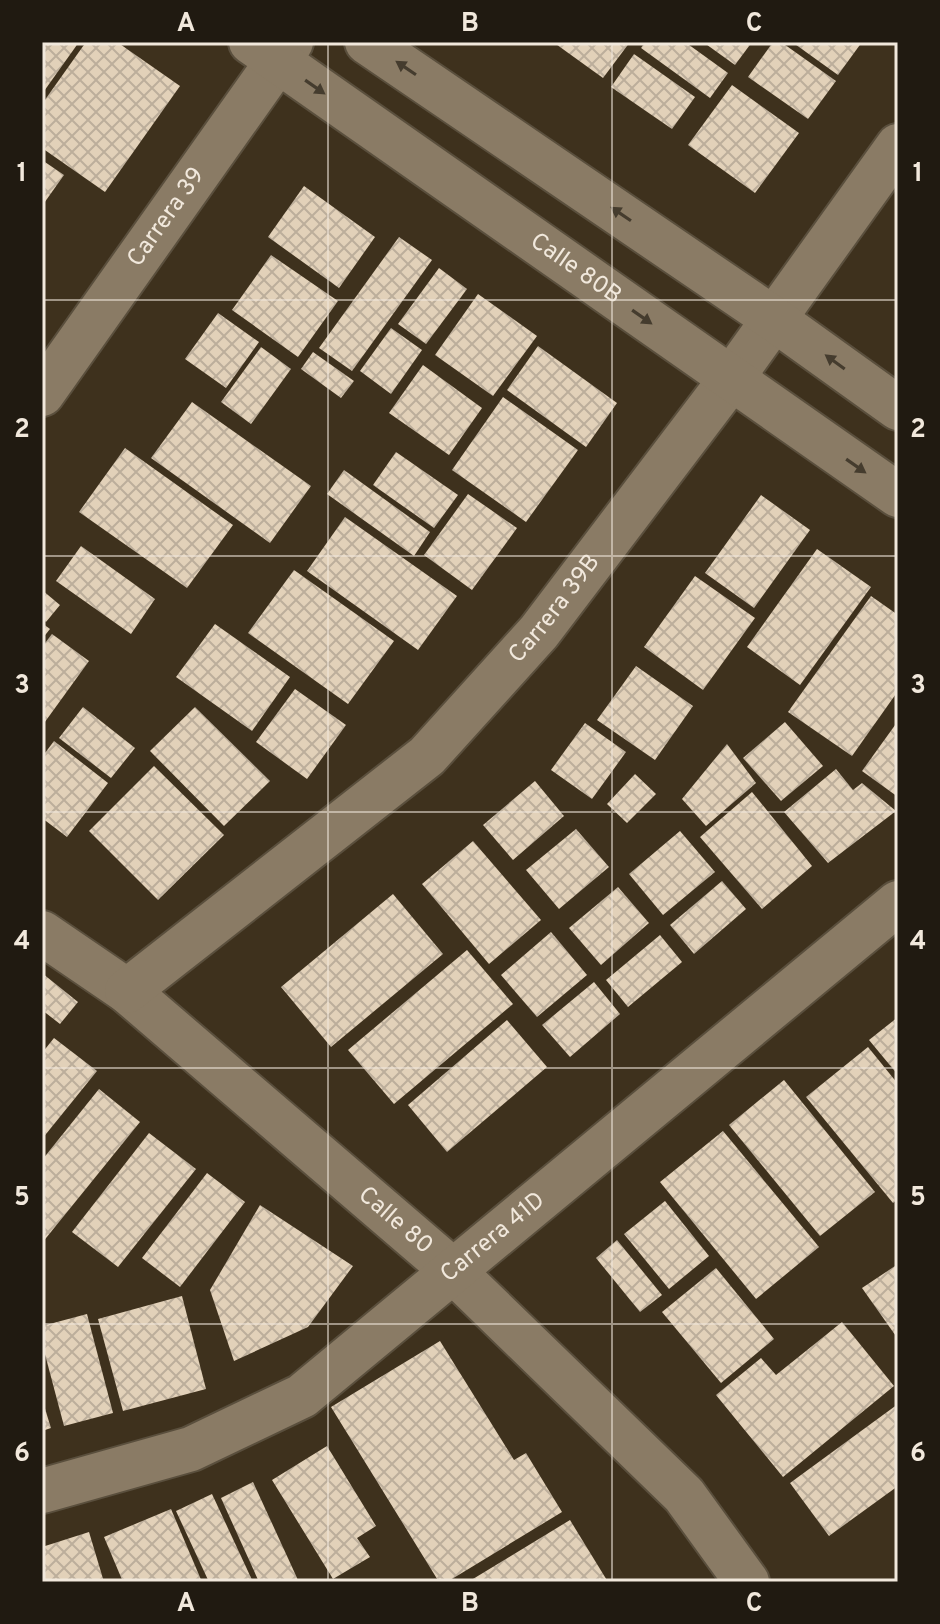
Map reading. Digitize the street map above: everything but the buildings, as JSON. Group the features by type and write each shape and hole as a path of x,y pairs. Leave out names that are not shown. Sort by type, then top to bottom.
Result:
{"street":[{"path":"367,42 774,319 898,408"},
{"name":"Calle 80B","path":"273,48 731,379 898,495"},
{"name":"Carrera 39","path":"42,394 273,48"},
{"name":"Carrera 39B","path":"127,991 427,756 539,632 731,379 898,146"},
{"name":"Carrera 41D","path":"42,1491 191,1449 302,1396 898,903"},
{"name":"Calle 80","path":"42,933 127,991 452,1270 684,1495 747,1582"}]}
